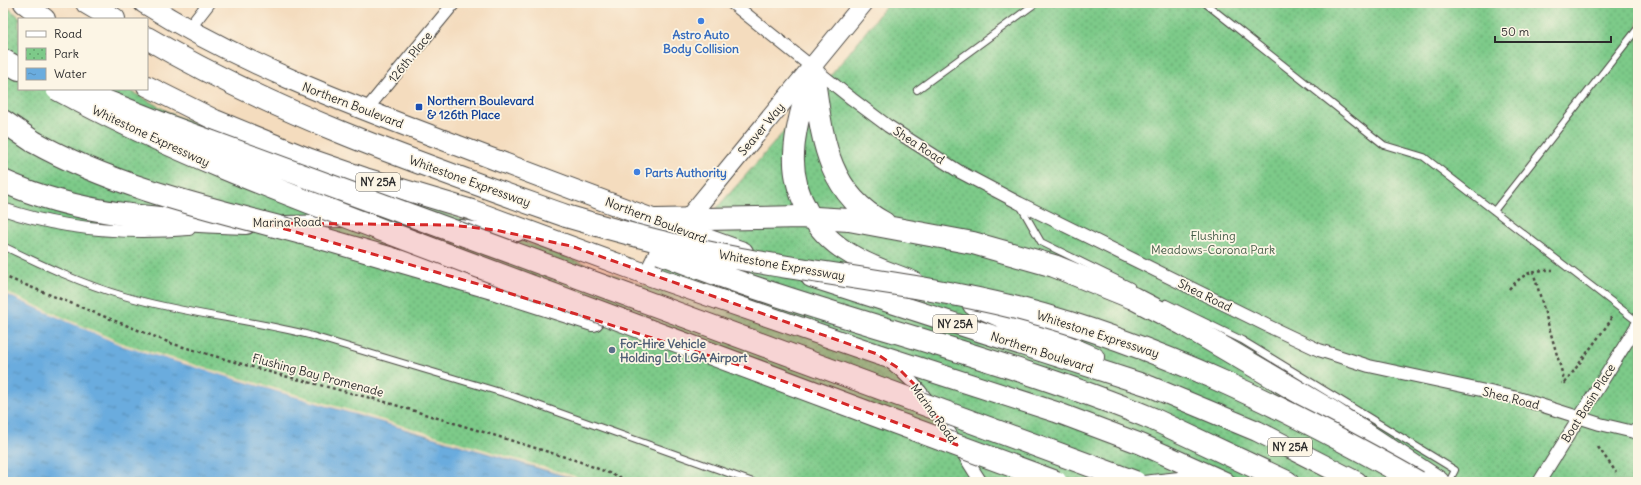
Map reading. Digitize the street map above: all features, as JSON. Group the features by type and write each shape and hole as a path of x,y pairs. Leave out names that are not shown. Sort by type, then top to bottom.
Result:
{"highway":[{"path":"87,3 113,18"},
{"path":"91,3 114,18"},
{"name":"Whitestone Expressway","path":"148,39 226,81 326,126 432,168 566,216 645,238 741,259 960,295 1095,330 1168,357 1227,382 1302,419 1418,482"},
{"path":"3,59 18,65"},
{"path":"3,59 18,68"},
{"path":"812,67 824,143 836,177 855,202 880,221 892,227"},
{"name":"Whitestone Expressway","path":"58,90 134,130 240,176 742,366 1056,482"},
{"path":"78,90 171,127 1135,482"},
{"path":"3,121 34,142"},
{"path":"3,124 83,167 133,185 492,288 742,366"},
{"path":"3,181 73,204 121,214 171,220 251,223"},
{"path":"566,216 698,267 744,283 1099,398 1185,433 1287,482"},
{"path":"656,220 682,224 812,217 849,220 973,243 1061,269 1107,286 1159,311 1330,410 1438,482"}],"main road":[{"path":"24,3 44,18"},
{"name":"Northern Boulevard","path":"144,3 188,30 272,72 366,110 656,220"},
{"name":"Seaver Way","path":"651,276 651,268 654,260 682,224 864,3"},
{"path":"812,67 797,132 794,154 795,173 799,193 812,217 838,246 861,260 1032,329 1231,419"},
{"name":"NY 25A","path":"148,86 215,120 310,159 358,176 472,210 651,276 877,354 1083,421 1141,444 1225,482"},
{"name":"Northern Boulevard","path":"682,224 846,289 1129,379 1231,419 1352,479"}],"street":[{"path":"188,30 209,3"},
{"name":"126th Place","path":"366,110 454,3"},
{"name":"Shea Road","path":"732,3 852,99 911,141 960,172 1019,203 1319,350 1368,366 1518,398 1578,417 1638,433"},
{"name":"Marina Road","path":"3,209 60,224 108,231 159,231 251,223 344,221 451,225 490,229 571,246"},
{"name":"Boat Basin Place","path":"1539,482 1578,417 1638,323"},
{"name":"Marina Road","path":"877,354 898,368 914,385 981,482"},
{"path":"1143,482 1179,478 1222,482"}],"lane":[{"path":"917,90 1036,3"},
{"path":"1205,3 1384,145 1424,157 1638,323"},
{"path":"1494,211 1638,28"},
{"path":"1019,203 1041,242 1138,289"},
{"path":"3,246 64,275 125,296 276,326 309,335 510,395 753,482"},
{"path":"1159,300 1242,340 1455,470 1449,482"}],"path":[{"path":"1509,289 1520,277 1533,271 1553,270 1559,274"},
{"path":"1533,271 1565,383"},
{"name":"Flushing Bay Promenade","path":"3,276 173,344 273,373 382,401 578,461 632,482"},
{"path":"1561,384 1565,383 1610,320 1609,311"},
{"path":"1598,447 1616,472"}],"highlighted area":[{"path":"264,223 451,225 495,230 571,246 877,354 898,368 915,385 957,445 742,366 499,290"}],"green space":[{"name":"Flushing Meadows-Corona Park","path":"888,3 1638,3 1638,482 585,482 123,346 3,293 3,4 21,18 18,18 18,90 129,90 176,116 360,191 431,208 646,286 801,112"}],"water":[{"path":"3,293 124,346 585,482 3,482"}],"pier":[{"path":"3,291 124,344 574,476 587,482 123,346 3,293"}],"place":[{"name":"Astro Auto Body Collision","path":"701,21"},
{"name":"Northern Boulevard & 126th Place","path":"419,107"},
{"name":"Parts Authority","path":"637,172"},
{"name":"For-Hire Vehicle Holding Lot LGA Airport","path":"612,350"}]}
